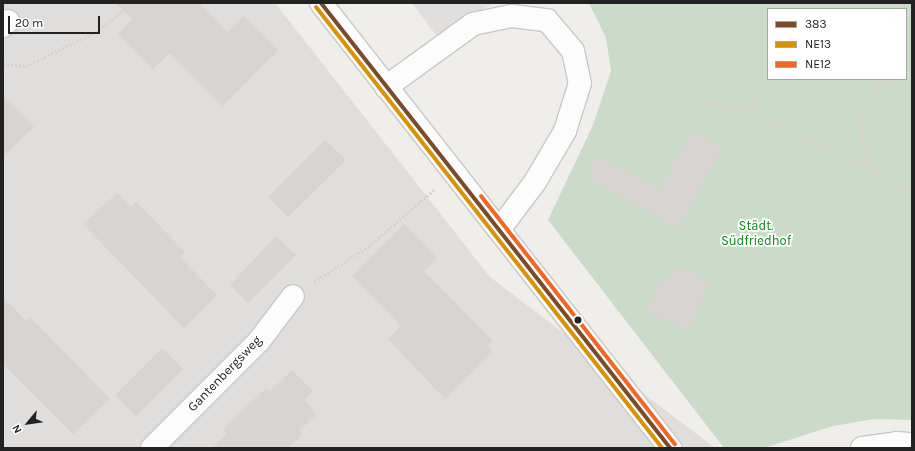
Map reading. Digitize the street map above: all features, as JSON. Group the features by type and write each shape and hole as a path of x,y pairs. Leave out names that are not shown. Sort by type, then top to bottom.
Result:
{"street":[{"path":"322,3 386,87 670,448"},
{"path":"386,87 473,24 512,16 547,20 573,51 580,83 565,132 536,182 499,230"},
{"name":"Gantenbergsweg","path":"152,448 259,341 293,296"},
{"path":"862,448 896,443 912,444"}],"path":[{"path":"3,64 26,66 96,32 132,3"},
{"path":"748,112 767,79"},
{"path":"871,168 861,141 863,112 878,87 888,80"},
{"path":"703,102 748,112 871,168 912,192"},
{"path":"293,296 369,246 454,173"}],"shaded area":[{"path":"3,3 275,3 490,277 715,448 3,448"},
{"path":"412,3 493,3 439,39"}],"green space":[{"name":"Städt. Südfriedhof","path":"589,3 912,3 912,420 875,419 833,426 764,448 724,448 548,220 593,125 611,71 606,38"}],"building":[{"path":"115,3 199,3 227,32 243,16 278,50 223,106 170,53 153,69 118,34 133,19"},
{"path":"3,96 34,127 3,157"},
{"path":"692,130 723,147 678,228 586,178 597,156 660,189"},
{"path":"325,140 346,160 288,217 268,197"},
{"path":"117,193 131,207 136,202 185,252 180,257 217,295 184,328 83,224"},
{"path":"404,224 437,258 424,271 493,341 487,346 493,352 445,399 388,339 401,326 352,276"},
{"path":"276,236 296,255 248,303 230,285"},
{"path":"676,266 710,280 689,329 647,312 661,279 668,282"},
{"path":"3,297 26,321 30,317 110,399 73,434 3,364"},
{"path":"162,348 183,369 136,416 115,395"},
{"path":"292,370 313,391 304,400 317,414 299,431 302,434 288,448 212,448 227,434 223,430 248,405 267,387 270,391"}],"transit line":[{"name":"383","path":"321,3 670,448"},
{"name":"NE13","path":"316,7 662,448"},
{"name":"NE12","path":"481,196 675,444"}]}
